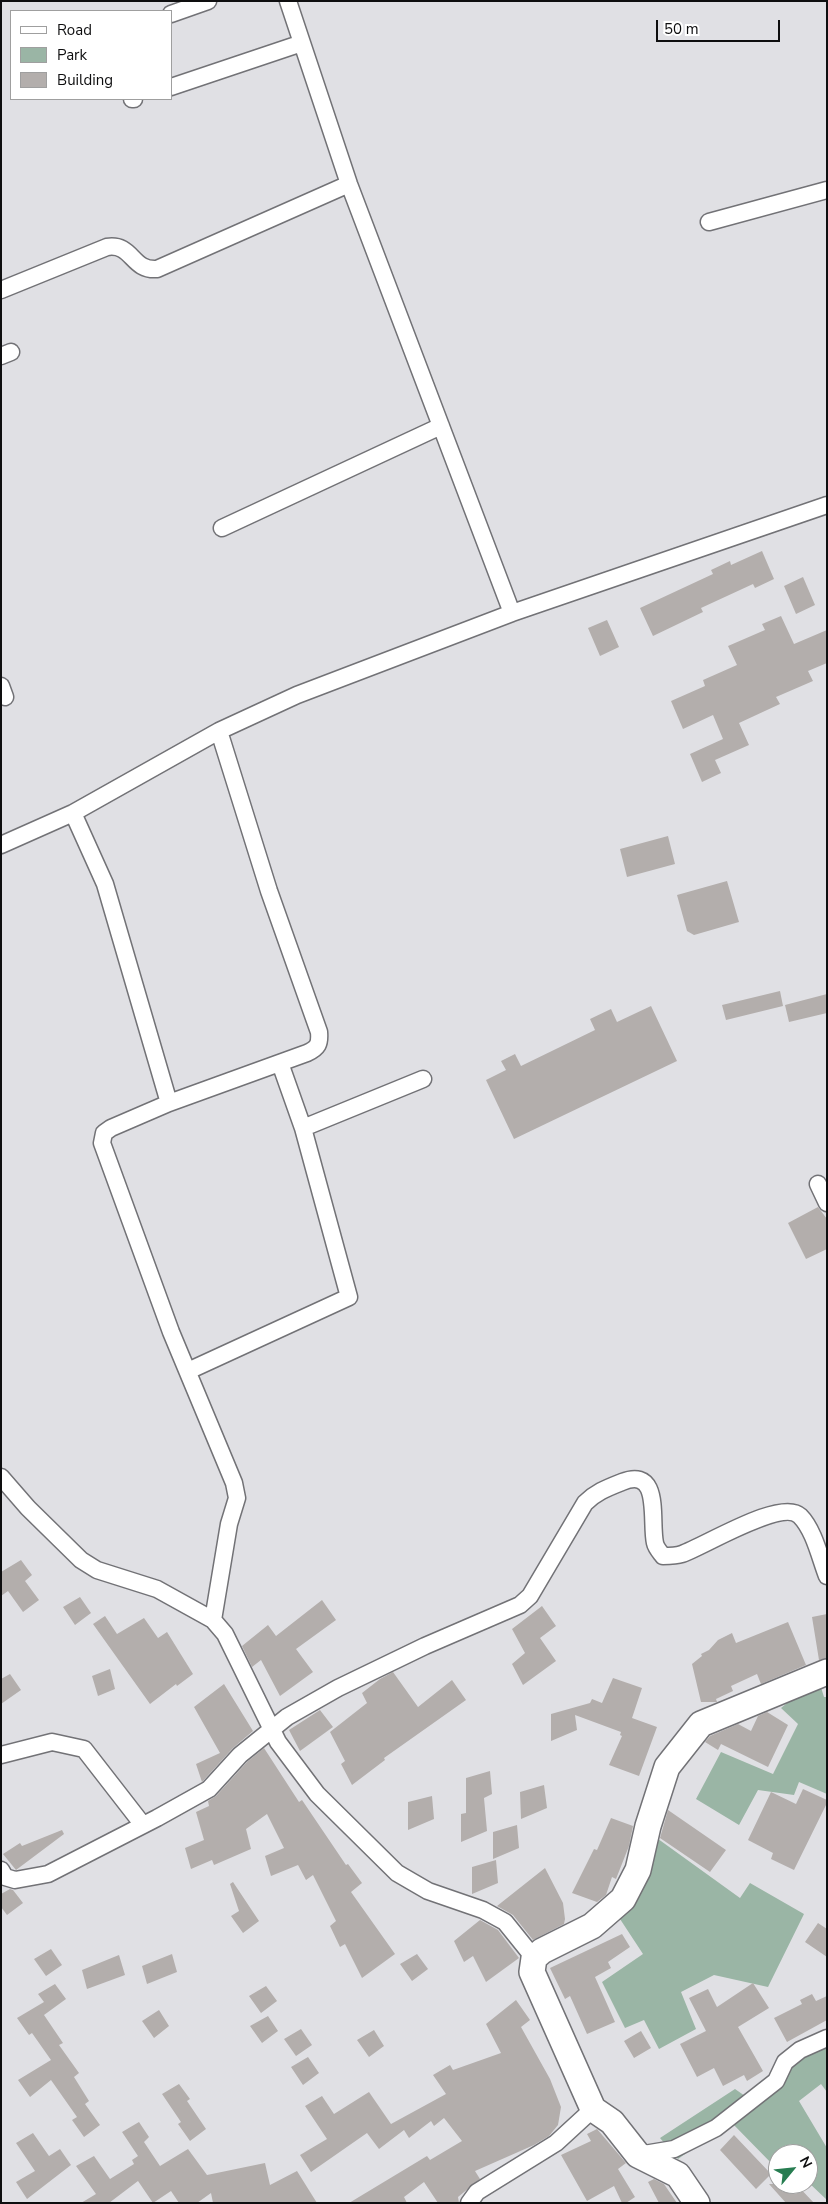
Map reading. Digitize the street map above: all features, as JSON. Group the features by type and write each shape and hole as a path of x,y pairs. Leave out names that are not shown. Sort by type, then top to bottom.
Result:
{"main road":[{"path":"697,2203 678,2175 638,2155 612,2122 593,2109 532,1972 534,1958 542,1951 592,1926 623,1899 638,1870 648,1826 667,1767 700,1724 827,1672"}],"street":[{"path":"172,14 208,1"},
{"path":"288,1 349,184 512,613"},
{"path":"172,86 302,43"},
{"path":"1,290 107,247 118,246 125,250 140,266 147,270 158,269 349,184"},
{"path":"709,222 827,190"},
{"path":"222,528 441,426"},
{"path":"1,845 73,813 219,731 297,695 512,613 827,506"},
{"path":"213,1620 229,1524 237,1498 234,1483 188,1371 102,1142 104,1133 111,1128 169,1103 315,1049 320,1043 319,1032 269,891 219,731"},
{"path":"73,813 105,884 169,1103"},
{"path":"188,1371 349,1297 304,1128 280,1063"},
{"path":"304,1128 423,1079"},
{"path":"818,1184 827,1203"},
{"path":"1,1477 41,1521 81,1560 97,1570 157,1588 213,1620 225,1634 271,1728 292,1763 317,1794 397,1873 428,1891 483,1910 505,1922 534,1958"},
{"path":"1,1870 5,1877 15,1880 37,1878 143,1826 209,1789 233,1761 271,1728 338,1688 425,1646 520,1605 530,1596 584,1502 595,1492 626,1480 637,1479 644,1482 651,1491 655,1544 663,1556 683,1553 772,1514 792,1512 799,1515 807,1526 827,1576"},
{"path":"1,1755 52,1742 84,1749 143,1826"},
{"path":"638,2155 674,2150 716,2128 776,2081 785,2062 800,2050 827,2038"},
{"path":"469,2203 477,2192 556,2143 593,2109"}],"green space":[{"path":"818,1678 824,1697 827,1697 827,1794 799,1782 794,1795 758,1790 739,1825 696,1799 721,1752 773,1774 798,1724 781,1708"},
{"path":"654,1836 740,1898 750,1883 804,1914 768,1987 714,1975 681,1992 696,2029 659,2049 644,2020 625,2028 602,1982 643,1954 620,1919 646,1873"},
{"path":"827,2034 827,2092 821,2084 799,2101 827,2148 827,2200 818,2191 818,2144 768,2144 768,2160 731,2122 678,2159 660,2138 735,2089 745,2096"}],"building":[{"path":"762,551 774,579 755,588 753,584 701,608 703,612 653,636 640,608 713,574 711,570 730,561 731,565"},
{"path":"803,577 815,605 796,614 784,586"},
{"path":"781,616 794,644 827,630 827,663 808,671 813,681 776,697 780,704 739,723 749,745 715,760 721,773 702,782 690,754 723,739 713,715 683,729 671,701 705,686 703,680 737,665 728,646 765,630 762,624"},
{"path":"607,620 619,647 600,656 588,628"},
{"path":"668,836 675,864 627,877 620,849"},
{"path":"727,881 739,922 694,935 687,931 677,895"},
{"path":"780,991 783,1006 726,1020 722,1005"},
{"path":"827,994 827,1013 789,1022 785,1005"},
{"path":"651,1006 677,1061 514,1139 486,1080 506,1070 501,1061 515,1054 521,1066 595,1030 590,1019 611,1009 617,1022"},
{"path":"818,1207 827,1219 827,1249 806,1259 788,1223"},
{"path":"21,1560 32,1575 25,1581 39,1600 23,1612 8,1591 1,1596 1,1572"},
{"path":"80,1597 91,1613 75,1625 63,1607"},
{"path":"322,1600 336,1620 296,1649 313,1672 280,1696 261,1660 252,1667 242,1646 268,1625 276,1636"},
{"path":"542,1606 556,1626 540,1638 556,1661 523,1685 512,1664 525,1653 512,1629"},
{"path":"827,1614 827,1658 819,1660 812,1617"},
{"path":"105,1616 117,1634 144,1618 158,1638 167,1632 193,1674 177,1686 176,1684 150,1704 93,1624"},
{"path":"788,1622 806,1665 761,1684 757,1674 731,1686 733,1691 716,1699 717,1702 701,1702 692,1664 702,1656 701,1654 709,1650 718,1640 732,1633 736,1643"},
{"path":"110,1669 115,1689 98,1696 92,1676"},
{"path":"393,1672 418,1707 452,1680 466,1700 384,1758 385,1760 352,1785 341,1764 345,1761 330,1732 367,1703 362,1693"},
{"path":"10,1674 21,1690 1,1704 1,1679"},
{"path":"613,1678 642,1688 632,1718 657,1727 639,1776 609,1765 622,1736 620,1735 621,1732 575,1715 577,1730 551,1741 551,1714 590,1703 592,1699 602,1703"},
{"path":"224,1684 253,1731 233,1748 202,1782 196,1764 220,1753 194,1707"},
{"path":"320,1710 333,1727 300,1751 289,1730"},
{"path":"767,1712 788,1725 768,1767 721,1744 718,1750 705,1742 710,1736 738,1724 751,1731 758,1716"},
{"path":"264,1748 299,1802 302,1800 346,1865 348,1864 362,1883 351,1892 395,1954 362,1978 345,1944 340,1947 330,1926 336,1921 313,1875 306,1880 298,1865 271,1876 265,1856 284,1848 267,1814 246,1829 251,1849 214,1865 212,1860 191,1869 185,1848 204,1840 196,1812 209,1806 208,1801 216,1796 247,1762"},
{"path":"490,1771 492,1794 484,1798 487,1831 461,1842 461,1814 466,1813 466,1778"},
{"path":"544,1785 547,1808 521,1819 520,1792"},
{"path":"803,1789 827,1800 827,1803 794,1870 771,1859 773,1853 748,1840 771,1792 796,1804"},
{"path":"432,1796 434,1819 408,1830 408,1802"},
{"path":"668,1810 726,1850 710,1872 660,1838"},
{"path":"611,1818 633,1826 629,1846 616,1879 612,1877 606,1895 597,1902 572,1893 594,1849 597,1850"},
{"path":"517,1825 519,1848 493,1859 493,1832"},
{"path":"62,1830 64,1834 16,1870 3,1854 20,1843 22,1846"},
{"path":"496,1860 498,1883 472,1894 472,1867"},
{"path":"545,1868 563,1903 565,1919 564,1924 533,1940 513,1915 497,1906"},
{"path":"233,1882 259,1921 243,1933 231,1916 239,1911 230,1884"},
{"path":"10,1889 13,1890 23,1903 7,1915 1,1907 1,1894"},
{"path":"480,1920 498,1930 519,1958 486,1982 473,1956 464,1962 454,1941"},
{"path":"818,1923 827,1929 827,1957 805,1942"},
{"path":"622,1934 630,1947 608,1962 611,1968 595,1977 615,2022 587,2034 570,1996 565,1999 550,1968"},
{"path":"51,1949 62,1965 46,1976 34,1959"},
{"path":"172,1954 177,1972 147,1984 142,1966"},
{"path":"417,1954 428,1969 412,1981 400,1964"},
{"path":"119,1955 125,1975 87,1989 82,1970"},
{"path":"753,1983 769,2008 738,2027 763,2071 747,2081 744,2075 723,2086 714,2068 697,2077 680,2044 706,2031 689,1998 708,1989 717,2007"},
{"path":"55,1984 66,1999 44,2015 63,2043 59,2045 79,2073 74,2077 89,2101 85,2104 100,2125 84,2137 72,2120 77,2117 51,2080 30,2097 18,2080 51,2060 32,2033 29,2035 17,2018 44,2002 38,1994"},
{"path":"266,1986 277,2001 261,2013 249,1996"},
{"path":"812,1994 816,2001 827,1996 827,2020 787,2042 774,2018 802,2004 800,2000"},
{"path":"516,2000 530,2020 521,2027 550,2079 561,2107 558,2125 549,2136 534,2145 475,2171 480,2179 458,2197 459,2203 438,2203 424,2182 404,2197 407,2203 349,2203 427,2156 430,2160 462,2141 444,2118 434,2126 431,2121 409,2138 404,2130 379,2149 367,2133 311,2172 300,2155 327,2139 305,2106 322,2096 334,2114 369,2092 391,2124 446,2094 433,2075 450,2065 453,2070 501,2053 486,2024"},
{"path":"159,2010 169,2026 154,2038 142,2021"},
{"path":"268,2016 278,2031 262,2043 250,2026"},
{"path":"301,2029 312,2045 296,2056 284,2039"},
{"path":"374,2030 384,2046 369,2057 357,2040"},
{"path":"641,2031 651,2048 634,2058 624,2041"},
{"path":"308,2057 319,2073 303,2085 291,2067"},
{"path":"179,2084 190,2099 187,2101 206,2129 190,2141 178,2124 181,2122 162,2094"},
{"path":"139,2122 149,2137 144,2142 160,2166 188,2149 207,2175 265,2163 270,2185 297,2171 317,2203 213,2203 211,2193 197,2203 179,2203 171,2191 153,2203 138,2181 109,2203 81,2203 96,2194 76,2166 94,2156 110,2179 134,2164 132,2160 138,2156 122,2132"},
{"path":"597,2129 626,2163 618,2169 635,2197 626,2203 622,2203 614,2186 587,2201 561,2155 591,2141 587,2134"},
{"path":"33,2133 49,2156 60,2149 71,2165 27,2199 16,2182 35,2171 16,2143"},
{"path":"734,2135 768,2171 768,2177 756,2189 720,2150"},
{"path":"654,2179 664,2184 677,2203 659,2203 648,2182"},
{"path":"778,2194 805,2194 814,2203 786,2203"}]}
